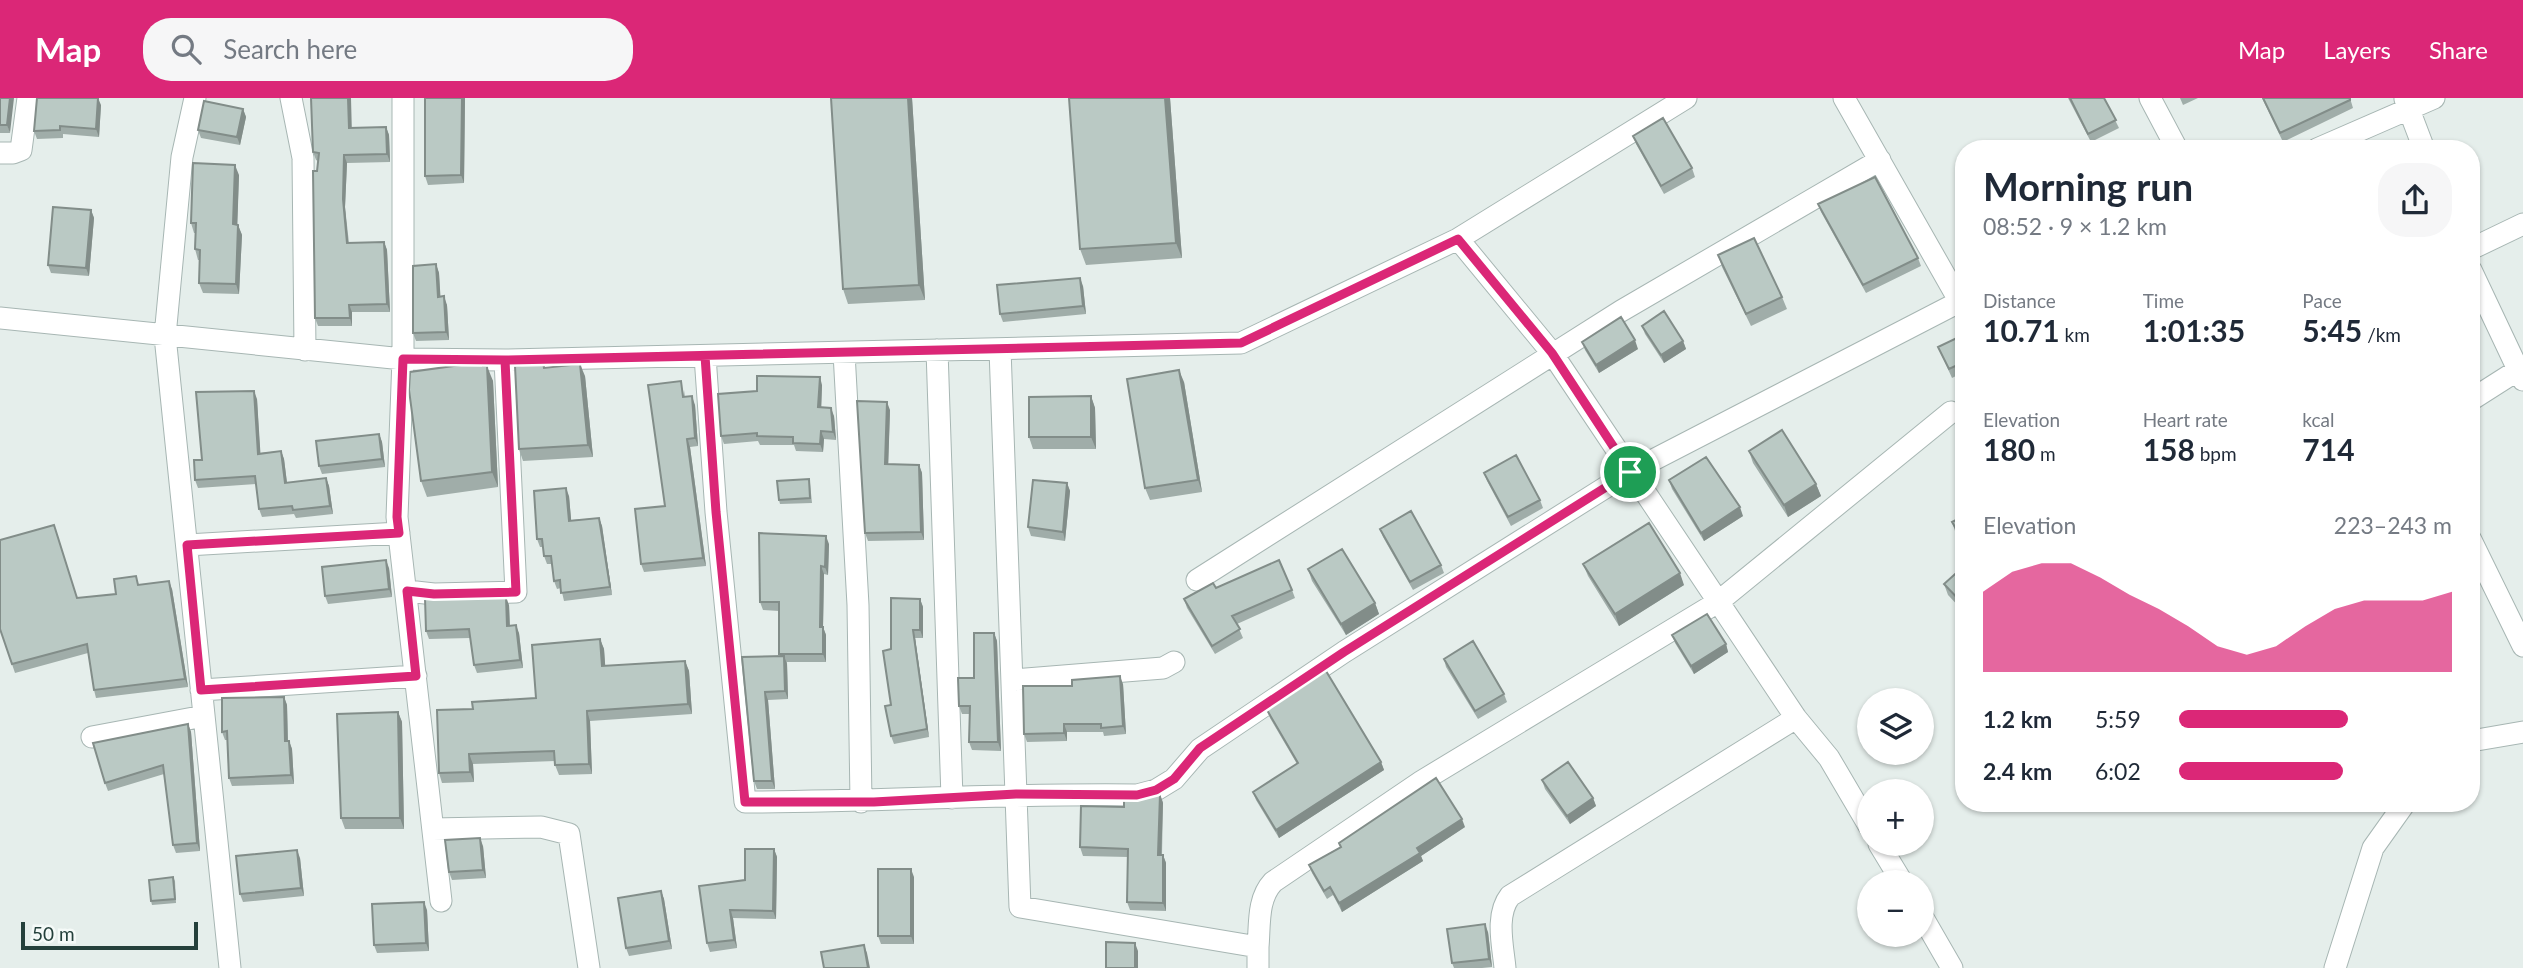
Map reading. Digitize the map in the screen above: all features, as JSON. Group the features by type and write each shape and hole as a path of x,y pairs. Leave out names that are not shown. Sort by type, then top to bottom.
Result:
{"street":[{"path":"0,153 21,150 29,98"},
{"path":"195,98 182,157 165,335 230,968"},
{"path":"291,98 303,158 305,350"},
{"path":"404,98 403,359 397,517 441,901"},
{"path":"0,318 403,359 505,360 1241,343 1458,239 1686,98"},
{"path":"1844,98 1955,295"},
{"path":"2150,98 2172,140"},
{"path":"2335,140 2407,104 2434,98"},
{"path":"2407,104 2421,140"},
{"path":"1198,580 1552,353 1880,160"},
{"path":"2480,245 2523,224"},
{"path":"1458,239 1552,353 1796,718 1829,758 1857,806"},
{"path":"2480,289 2522,377 2480,396"},
{"path":"705,356 716,512 745,802 861,802 1016,794 1137,795 1156,790 1174,779 1200,748 1344,652 1630,472 1955,309"},
{"path":"1000,349 1020,907 1258,957 1261,903 1265,890 1273,882 1422,780 1718,601 1951,412"},
{"path":"937,351 952,798"},
{"path":"844,353 858,605 861,802"},
{"path":"407,591 434,594 516,592 505,360"},
{"path":"187,545 399,533"},
{"path":"2480,558 2523,646"},
{"path":"1012,680 1163,668 1174,662"},
{"path":"201,690 416,676"},
{"path":"92,737 204,716"},
{"path":"1505,968 1501,917 1504,904 1510,896 1796,718"},
{"path":"2480,739 2523,732"},
{"path":"2336,968 2373,848 2399,812"},
{"path":"433,829 541,827 569,835 589,968"},
{"path":"1934,937 1952,968"}],"building":[{"path":"0,98 10,98 7,125 0,125"},
{"path":"37,98 98,98 96,129 60,126 60,130 34,131"},
{"path":"311,98 348,98 349,128 386,127 387,154 344,155 343,199 347,243 384,242 387,304 349,305 350,318 315,318 313,171 317,171 319,153 313,152"},
{"path":"425,98 462,98 461,175 425,176"},
{"path":"831,98 908,98 919,285 843,289"},
{"path":"1069,98 1165,98 1176,243 1080,249"},
{"path":"2070,98 2104,98 2116,120 2088,134"},
{"path":"2263,98 2350,98 2350,100 2280,133"},
{"path":"204,101 243,109 237,137 198,130"},
{"path":"1663,118 1692,168 1661,186 1633,136"},
{"path":"193,163 235,165 233,224 238,225 236,284 199,283 200,250 195,249 196,223 191,223"},
{"path":"1875,177 1918,258 1863,285 1818,204"},
{"path":"53,207 91,210 86,268 48,265"},
{"path":"1754,238 1782,297 1746,314 1718,255"},
{"path":"436,264 438,297 444,296 446,332 413,333 413,266"},
{"path":"1080,278 1083,306 1000,314 997,285"},
{"path":"1664,311 1683,341 1661,355 1642,326"},
{"path":"1621,317 1635,340 1596,365 1582,342"},
{"path":"1955,339 1955,366 1949,369 1938,347"},
{"path":"483,362 483,366 487,366 492,472 421,481 409,390 410,372"},
{"path":"543,362 544,368 580,364 588,445 519,449 515,366"},
{"path":"1179,370 1198,480 1145,488 1127,379"},
{"path":"757,376 820,377 818,407 831,408 833,432 821,431 820,444 793,443 793,437 757,436 757,433 721,436 718,394 757,391"},
{"path":"681,381 683,397 692,396 695,438 687,439 703,558 641,564 635,509 665,506 648,385"},
{"path":"254,391 258,454 281,451 285,483 326,478 330,506 293,510 292,506 259,509 255,476 195,480 194,460 202,460 196,392"},
{"path":"1091,396 1091,437 1029,437 1029,397"},
{"path":"857,401 887,402 885,464 919,465 921,532 865,533"},
{"path":"1782,430 1816,484 1784,505 1749,451"},
{"path":"379,434 382,459 319,466 316,441"},
{"path":"1516,455 1540,500 1508,517 1484,473"},
{"path":"1706,457 1740,507 1701,533 1669,480"},
{"path":"809,479 810,498 779,500 777,481"},
{"path":"1033,480 1067,483 1063,532 1028,527"},
{"path":"566,488 569,521 599,518 610,587 561,593 560,580 554,581 551,556 544,556 542,539 537,539 534,491"},
{"path":"1411,511 1441,565 1410,582 1380,529"},
{"path":"1649,523 1680,573 1615,614 1583,564"},
{"path":"54,525 77,598 116,594 114,579 136,576 138,585 169,581 185,679 94,690 87,644 12,664 0,629 0,540"},
{"path":"759,533 826,536 825,567 821,566 820,627 823,627 823,654 779,654 779,602 760,602"},
{"path":"1342,549 1375,603 1341,624 1308,569"},
{"path":"386,560 389,589 325,596 322,567"},
{"path":"1279,560 1292,590 1232,616 1240,629 1212,646 1184,599 1213,583 1216,588"},
{"path":"1955,574 1955,596 1944,584"},
{"path":"506,597 507,626 516,625 520,660 474,665 469,629 426,631 425,598"},
{"path":"891,598 920,599 920,630 913,630 927,729 891,736 885,706 891,705 883,651 891,649"},
{"path":"1707,614 1726,644 1691,666 1672,635"},
{"path":"974,633 994,633 998,742 969,742 970,706 959,706 958,678 974,678"},
{"path":"600,639 602,666 685,661 688,704 587,711 589,764 555,765 554,751 469,754 470,772 439,773 437,710 473,709 472,702 536,698 532,645"},
{"path":"1473,641 1504,694 1475,711 1444,659"},
{"path":"784,656 785,691 765,692 772,781 754,781 742,657"},
{"path":"1326,671 1381,762 1276,830 1253,792 1298,763 1267,710"},
{"path":"1120,676 1123,726 1101,728 1101,724 1064,724 1064,733 1024,734 1023,686 1072,686 1072,680"},
{"path":"284,697 285,741 289,741 291,775 229,778 227,731 222,732 222,698"},
{"path":"398,712 400,818 341,818 337,714"},
{"path":"188,724 197,843 173,845 163,765 105,783 93,743"},
{"path":"1568,762 1593,798 1567,816 1542,780"},
{"path":"1436,778 1462,819 1417,848 1420,853 1339,903 1330,887 1324,891 1309,865 1341,847 1339,843"},
{"path":"1160,794 1158,855 1163,855 1163,903 1127,902 1128,849 1080,847 1081,806 1124,807 1124,800"},
{"path":"480,838 483,870 449,872 445,840"},
{"path":"745,849 774,849 773,911 730,910 734,940 707,943 699,886 745,880"},
{"path":"297,850 301,888 240,894 236,856"},
{"path":"878,869 911,869 911,936 878,936"},
{"path":"173,877 175,899 151,901 149,880"},
{"path":"661,891 669,941 626,948 618,898"},
{"path":"424,902 426,943 374,945 372,904"},
{"path":"1485,924 1489,959 1452,963 1447,929"},
{"path":"1106,942 1135,943 1135,968 1106,968"},
{"path":"864,945 868,968 824,968 821,952"}],"route":[{"path":"1630,472 1344,652 1200,748 1174,779 1156,790 1137,795 1016,794 874,802 745,802 716,512 705,356 505,360 516,592 434,594 407,591 416,676 201,690 187,545 399,533 397,517 403,359 505,360 1241,343 1458,239 1552,353 1630,472"}]}
